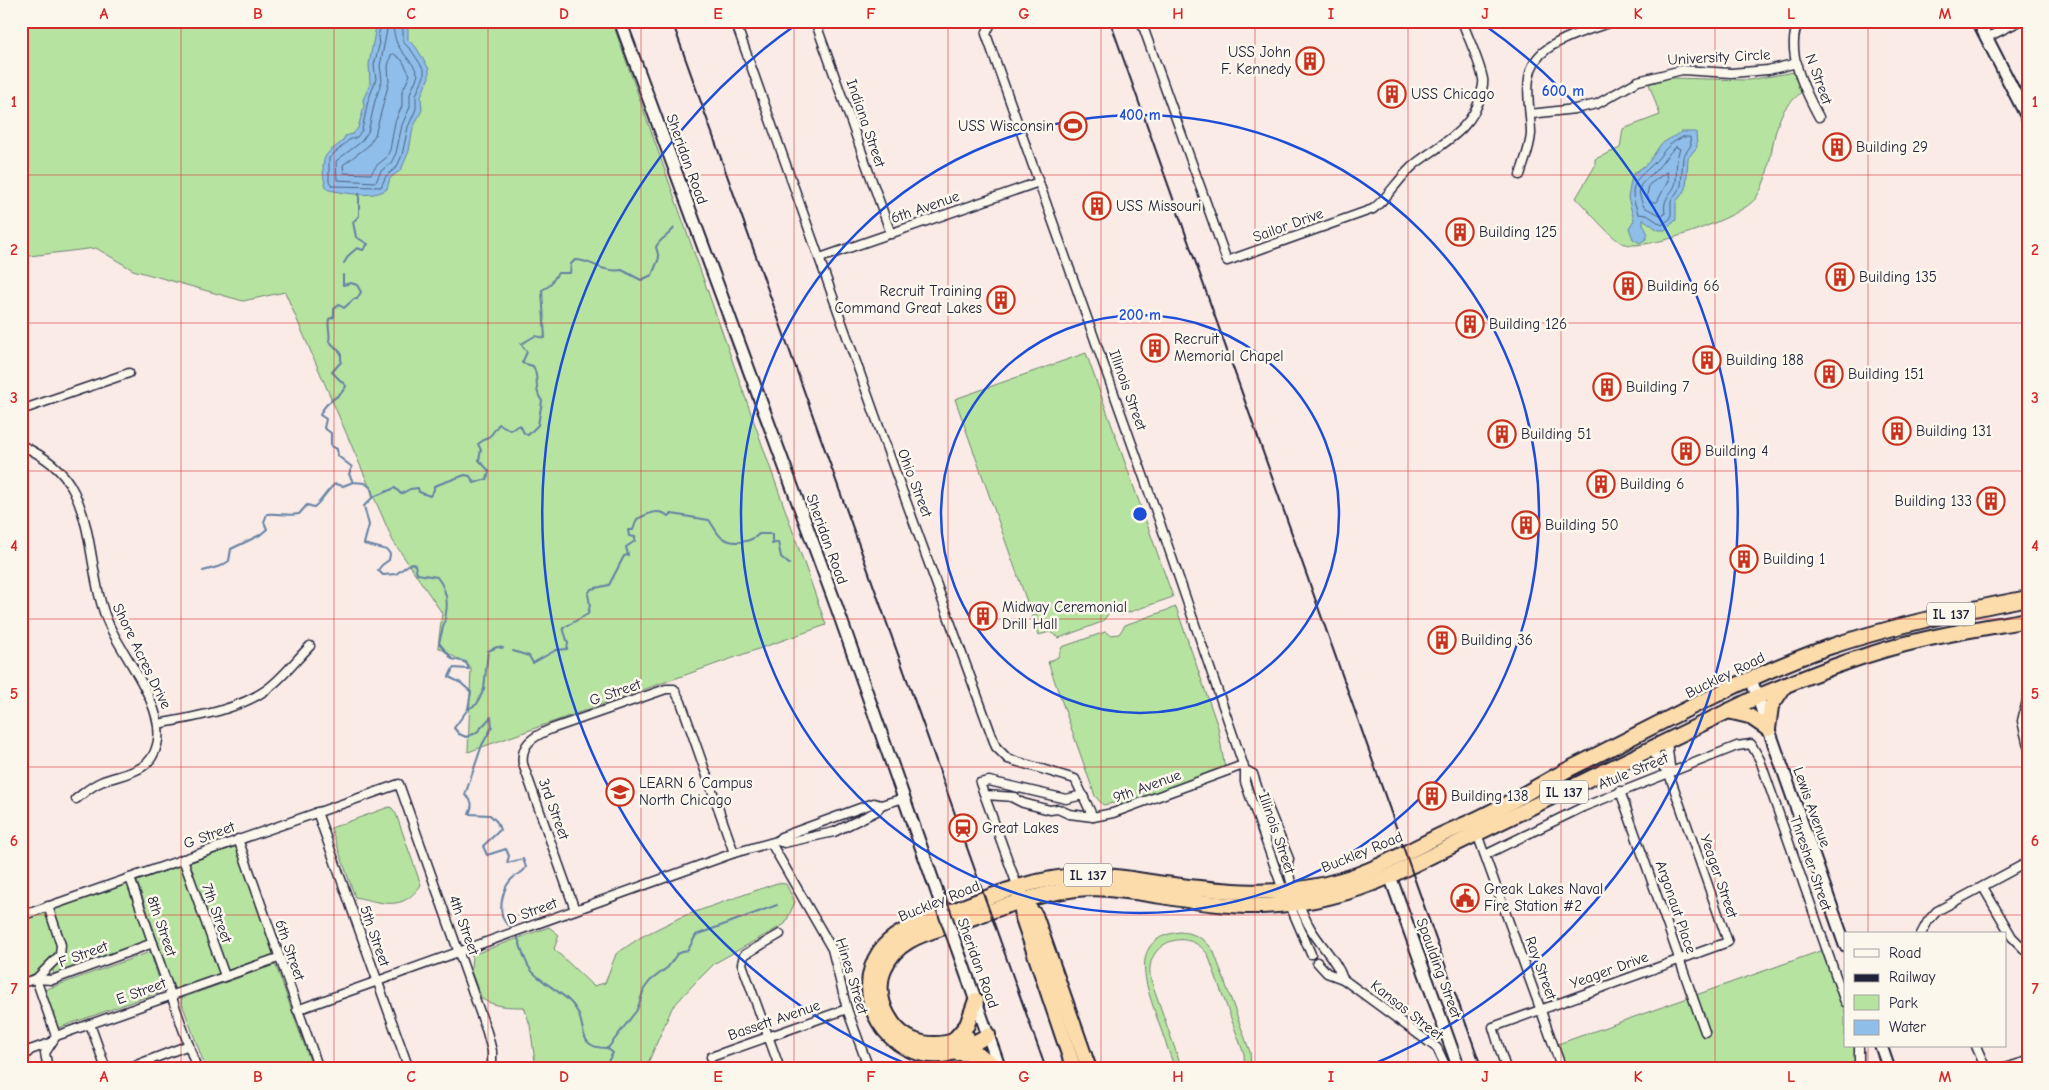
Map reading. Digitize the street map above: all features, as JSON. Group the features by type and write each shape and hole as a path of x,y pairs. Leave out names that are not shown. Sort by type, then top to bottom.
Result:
{"highway":[{"name":"Buckley Road","path":"988,1035 969,1037 952,1048 932,1055 913,1051 896,1042 882,1029 873,1013 869,993 870,981 876,960 892,939 911,927 1020,894 1064,877 1094,875 1292,898 1352,892 1390,876 1571,768 1751,680 1818,651 1885,630 2028,598"},
{"name":"Buckley Road","path":"1292,898 1356,875 1475,827 1667,742 1757,697 1835,665 1927,638 2028,620"},
{"path":"1885,630 1890,648"},
{"path":"1728,711 1749,716 1768,729 1771,706 1785,685"},
{"path":"1020,894 1023,918 1074,1069"},
{"path":"1020,894 1035,916 1089,1069"},
{"path":"976,1000 967,1025 952,1048 978,1054 1000,1069"}],"main road":[{"name":"Sheridan Road","path":"620,21 833,598 1000,1069"},
{"path":"1982,29 2028,119"},
{"name":"Lewis Avenue","path":"1751,680 1844,942"},
{"name":"Spaulding Street","path":"1390,876 1459,1069"},
{"path":"1882,1048 1889,1069"}],"street":[{"name":"Ohio Street","path":"736,21 996,747 1008,759 1071,777 1077,781 1093,817"},
{"name":"Indiana Street","path":"815,21 891,234"},
{"name":"Illinois Street","path":"992,21 986,34 1244,768 1245,782 1292,898"},
{"name":"Sailor Drive","path":"1141,21 1227,261 1373,209 1400,178 1463,128 1479,106 1484,81 1462,21"},
{"path":"1520,175 1531,137 1527,82 1534,63 1541,54 1568,38 1615,21"},
{"name":"N Street","path":"1800,21 1794,36 1797,63 1807,93 1819,117"},
{"path":"1982,29 1993,21"},
{"path":"1982,29 2020,21"},
{"name":"University Circle","path":"1530,114 1575,109 1597,104 1638,81 1682,70 1731,73 1768,70 1797,63"},
{"name":"6th Avenue","path":"820,258 1039,182"},
{"path":"21,410 129,373"},
{"name":"Shore Acres Drive","path":"21,445 52,464 74,491 90,540 104,612 148,697 158,724 157,745 153,756 145,765 126,776 95,785 76,800"},
{"path":"158,724 196,716 255,697 268,689 310,646"},
{"name":"G Street","path":"551,729 666,689 674,689 681,702 734,853"},
{"path":"2028,696 2022,721 2028,746"},
{"name":"3rd Street","path":"551,729 537,735 527,743 522,756 523,764 576,910"},
{"path":"1651,749 1663,767 1668,771 1670,766 1667,742"},
{"name":"Atule Street","path":"1485,855 1620,790 1743,744 1751,744 1760,760"},
{"name":"Thresher Street","path":"1760,760 1844,999"},
{"name":"Illinois Street","path":"1244,768 1253,774 1260,795 1265,800 1289,859 1287,863 1292,898"},
{"name":"9th Avenue","path":"985,795 1011,797 1023,803 1050,810 1058,809 1070,814 1093,817 1113,813 1244,768"},
{"name":"Yeager Street","path":"1668,771 1728,942 1680,959"},
{"path":"1020,894 980,783 989,781 1066,799 1083,796"},
{"name":"G Street","path":"21,916 399,784 402,792"},
{"name":"Argonaut Place","path":"1620,790 1705,1032"},
{"name":"4th Street","path":"402,792 487,1032 492,1051 492,1069"},
{"name":"D Street","path":"297,1010 734,853 774,842 781,837 874,803 881,805 904,798"},
{"name":"D Street","path":"774,842 784,843 834,832 877,811 881,805"},
{"name":"5th Street","path":"317,812 409,1069"},
{"name":"Ray Street","path":"1475,827 1562,1069"},
{"name":"6th Street","path":"238,839 278,958 319,1069"},
{"name":"Hines Street","path":"774,842 832,949 847,1009 869,1069"},
{"name":"7th Street","path":"183,859 224,976"},
{"path":"1922,932 1928,921 1937,911 2028,862"},
{"name":"8th Street","path":"130,878 197,1069"},
{"path":"1983,887 2012,937 2028,953"},
{"path":"1292,898 1311,954"},
{"name":"Kansas Street","path":"1292,898 1343,979"},
{"path":"48,906 61,945 60,955 36,980 56,1036"},
{"path":"780,934 744,955 742,964 780,1069"},
{"name":"F Street","path":"21,983 36,980 52,980 153,943"},
{"name":"E Street","path":"45,1060 45,1053 56,1036 278,958"},
{"name":"Yeager Drive","path":"1506,1069 1493,1028 1498,1024 1680,959"},
{"name":"Kansas Street","path":"1317,962 1327,973 1343,979 1437,1048 1447,1069"},
{"name":"Bassett Avenue","path":"711,1057 847,1009"},
{"path":"90,1024 106,1069"},
{"path":"21,1053 50,1043"},
{"path":"126,1069 189,1045"},
{"path":"1859,1048 1859,1069"},
{"path":"1977,1048 1986,1069"},
{"path":"30,1050 45,1060 48,1069"},
{"path":"21,1060 30,1050"},
{"path":"2001,1069 2028,1061"}],"green space":[{"path":"21,21 612,21 826,625 468,752 471,667 438,647 442,613 393,541 285,292 243,301 133,270 96,248 21,257"},
{"path":"1794,72 1801,92 1783,112 1775,133 1768,167 1761,188 1756,198 1732,215 1670,239 1633,245 1617,240 1576,198 1595,166 1595,159 1620,148 1623,129 1660,115 1649,84 1669,78 1749,80"},
{"path":"1086,353 1173,597 1121,615 1109,613 1102,622 1059,638 1050,632 1038,635 1032,616 1038,614 1036,611 1031,613 955,399"},
{"path":"1176,607 1218,727 1225,769 1122,805 1121,802 1103,805 1095,796 1048,662 1058,657 1062,647 1105,632 1111,635 1119,634 1125,625"},
{"path":"389,807 396,814 421,885 414,894 399,902 384,903 355,897 331,828"},
{"path":"236,846 274,954 227,971 189,863"},
{"path":"182,865 220,974 174,990 137,881"},
{"path":"129,881 150,940 54,974 52,968 59,961 64,947 52,908"},
{"path":"777,883 786,884 795,902 785,924 715,963 692,986 672,1008 648,1063 649,1069 536,1069 530,1025 524,1007 507,1007 482,999 471,971 472,955 549,927 559,935 554,949 593,986 605,983 616,954 641,937 681,917"},
{"path":"46,910 55,935 56,953 47,967 21,979 21,919"},
{"path":"1180,932 1200,938 1214,952 1250,1052 1251,1069 1245,1069 1244,1054 1208,955 1199,946 1189,941 1178,940 1168,942 1160,948 1153,957 1150,967 1151,980 1182,1069 1175,1069 1148,991 1144,965 1152,943 1163,936"},
{"path":"1823,950 1844,1009 1844,1048 1856,1048 1855,1069 1567,1069 1558,1044"},
{"path":"150,952 163,991 58,1028 44,990"},
{"path":"274,965 276,966 313,1069 206,1069 181,1001 182,998"}],"water":[{"path":"377,21 405,24 408,29 408,40 416,47 429,69 429,77 421,96 422,110 413,128 409,151 401,170 390,178 387,189 367,195 329,190 323,176 325,156 345,136 353,134 358,128 364,106 363,100 370,84 369,64"},
{"path":"1681,132 1696,132 1697,147 1688,158 1686,189 1676,202 1676,220 1665,230 1658,230 1643,219 1643,224 1648,234 1646,239 1640,243 1633,239 1629,228 1634,220 1628,198 1632,175 1648,163 1661,144"}],"waterway":[{"path":"344,263 357,248 363,250 368,244 356,237 353,222 359,216 359,193"},
{"path":"468,709 471,692 461,683 449,677 453,668 469,669 466,662 452,659 439,643 447,609 447,601 442,585 437,577 417,574 415,565 411,563 396,574 383,575 378,570 389,560 390,554 387,550 364,544 369,525 364,506 373,497 395,488 401,494 410,489 418,488 419,492 430,496 434,486 465,475 470,476 474,483 487,479 489,471 479,460 481,450 478,444 491,435 499,424 510,430 520,425 524,433 528,435 538,425 542,401 539,397 533,366 522,363 527,352 521,344 535,336 545,338 542,290 549,286 558,273 570,273 571,264 575,260 587,262 608,270 622,270 641,280 652,275 659,258 656,247 674,228"},
{"path":"343,275 343,285 351,283 357,285 361,292 357,299 354,299 344,308 339,305 334,309 334,317 329,319 329,341 341,353 341,362 332,372 346,386 341,393 326,405 320,415 326,419 324,428 331,433 331,446 337,449 338,456 352,467 349,474 353,482 365,483 371,488 373,497"},
{"path":"203,571 221,566 229,561 231,549 260,535 267,529 264,522 267,514 299,514 307,505 314,507 335,484 343,486 353,482"},
{"path":"513,651 529,656 533,663 556,650 567,649 568,643 563,628 588,614 590,605 588,594 591,589 609,585 624,556 628,555 626,547 635,541 635,537 629,536 628,530 633,530 637,519 649,514 660,512 668,516 672,514 709,520 720,536 725,540 735,542 746,541 759,534 772,534 772,544 778,542 781,557 789,564"},
{"path":"503,648 497,647 488,651 484,689 477,704 468,709 454,728 459,734 466,737 476,733 491,717 492,727 482,745 465,795 470,799 471,803 469,814 490,815 497,822 500,830 483,846 487,855 506,849 509,856 507,863 523,859 526,867 510,881 502,898 501,911 503,917 505,922 514,930"},
{"path":"608,1048 637,1010 644,989 650,981 668,967 677,954 688,950 696,935 777,905"},
{"path":"516,934 526,962 531,970 567,999 577,1011 587,1041 591,1045 607,1048 613,1053 603,1069"}],"railway":[{"path":"672,21 1046,1069"},
{"path":"1110,21 1482,1069"}],"place":[{"name":"USS John F. Kennedy","path":"1310,61"},
{"name":"USS Chicago","path":"1392,94"},
{"name":"USS Wisconsin","path":"1073,126"},
{"name":"Building 29","path":"1837,147"},
{"name":"USS Missouri","path":"1097,206"},
{"name":"Building 125","path":"1460,232"},
{"name":"Building 135","path":"1840,277"},
{"name":"Building 66","path":"1628,286"},
{"name":"Recruit Training Command Great Lakes","path":"1001,300"},
{"name":"Building 126","path":"1470,324"},
{"name":"Recruit Memorial Chapel","path":"1155,348"},
{"name":"Building 188","path":"1707,360"},
{"name":"Building 151","path":"1829,374"},
{"name":"Building 7","path":"1607,387"},
{"name":"Building 131","path":"1897,431"},
{"name":"Building 51","path":"1502,434"},
{"name":"Building 4","path":"1686,451"},
{"name":"Building 6","path":"1601,484"},
{"name":"Building 133","path":"1991,501"},
{"name":"Building 50","path":"1526,525"},
{"name":"Building 1","path":"1744,559"},
{"name":"Midway Ceremonial Drill Hall","path":"983,616"},
{"name":"Building 36","path":"1442,640"},
{"name":"LEARN 6 Campus North Chicago","path":"620,792"},
{"name":"Building 138","path":"1432,796"},
{"name":"Great Lakes","path":"963,828"},
{"name":"Greak Lakes Naval Fire Station #2","path":"1465,898"}]}
